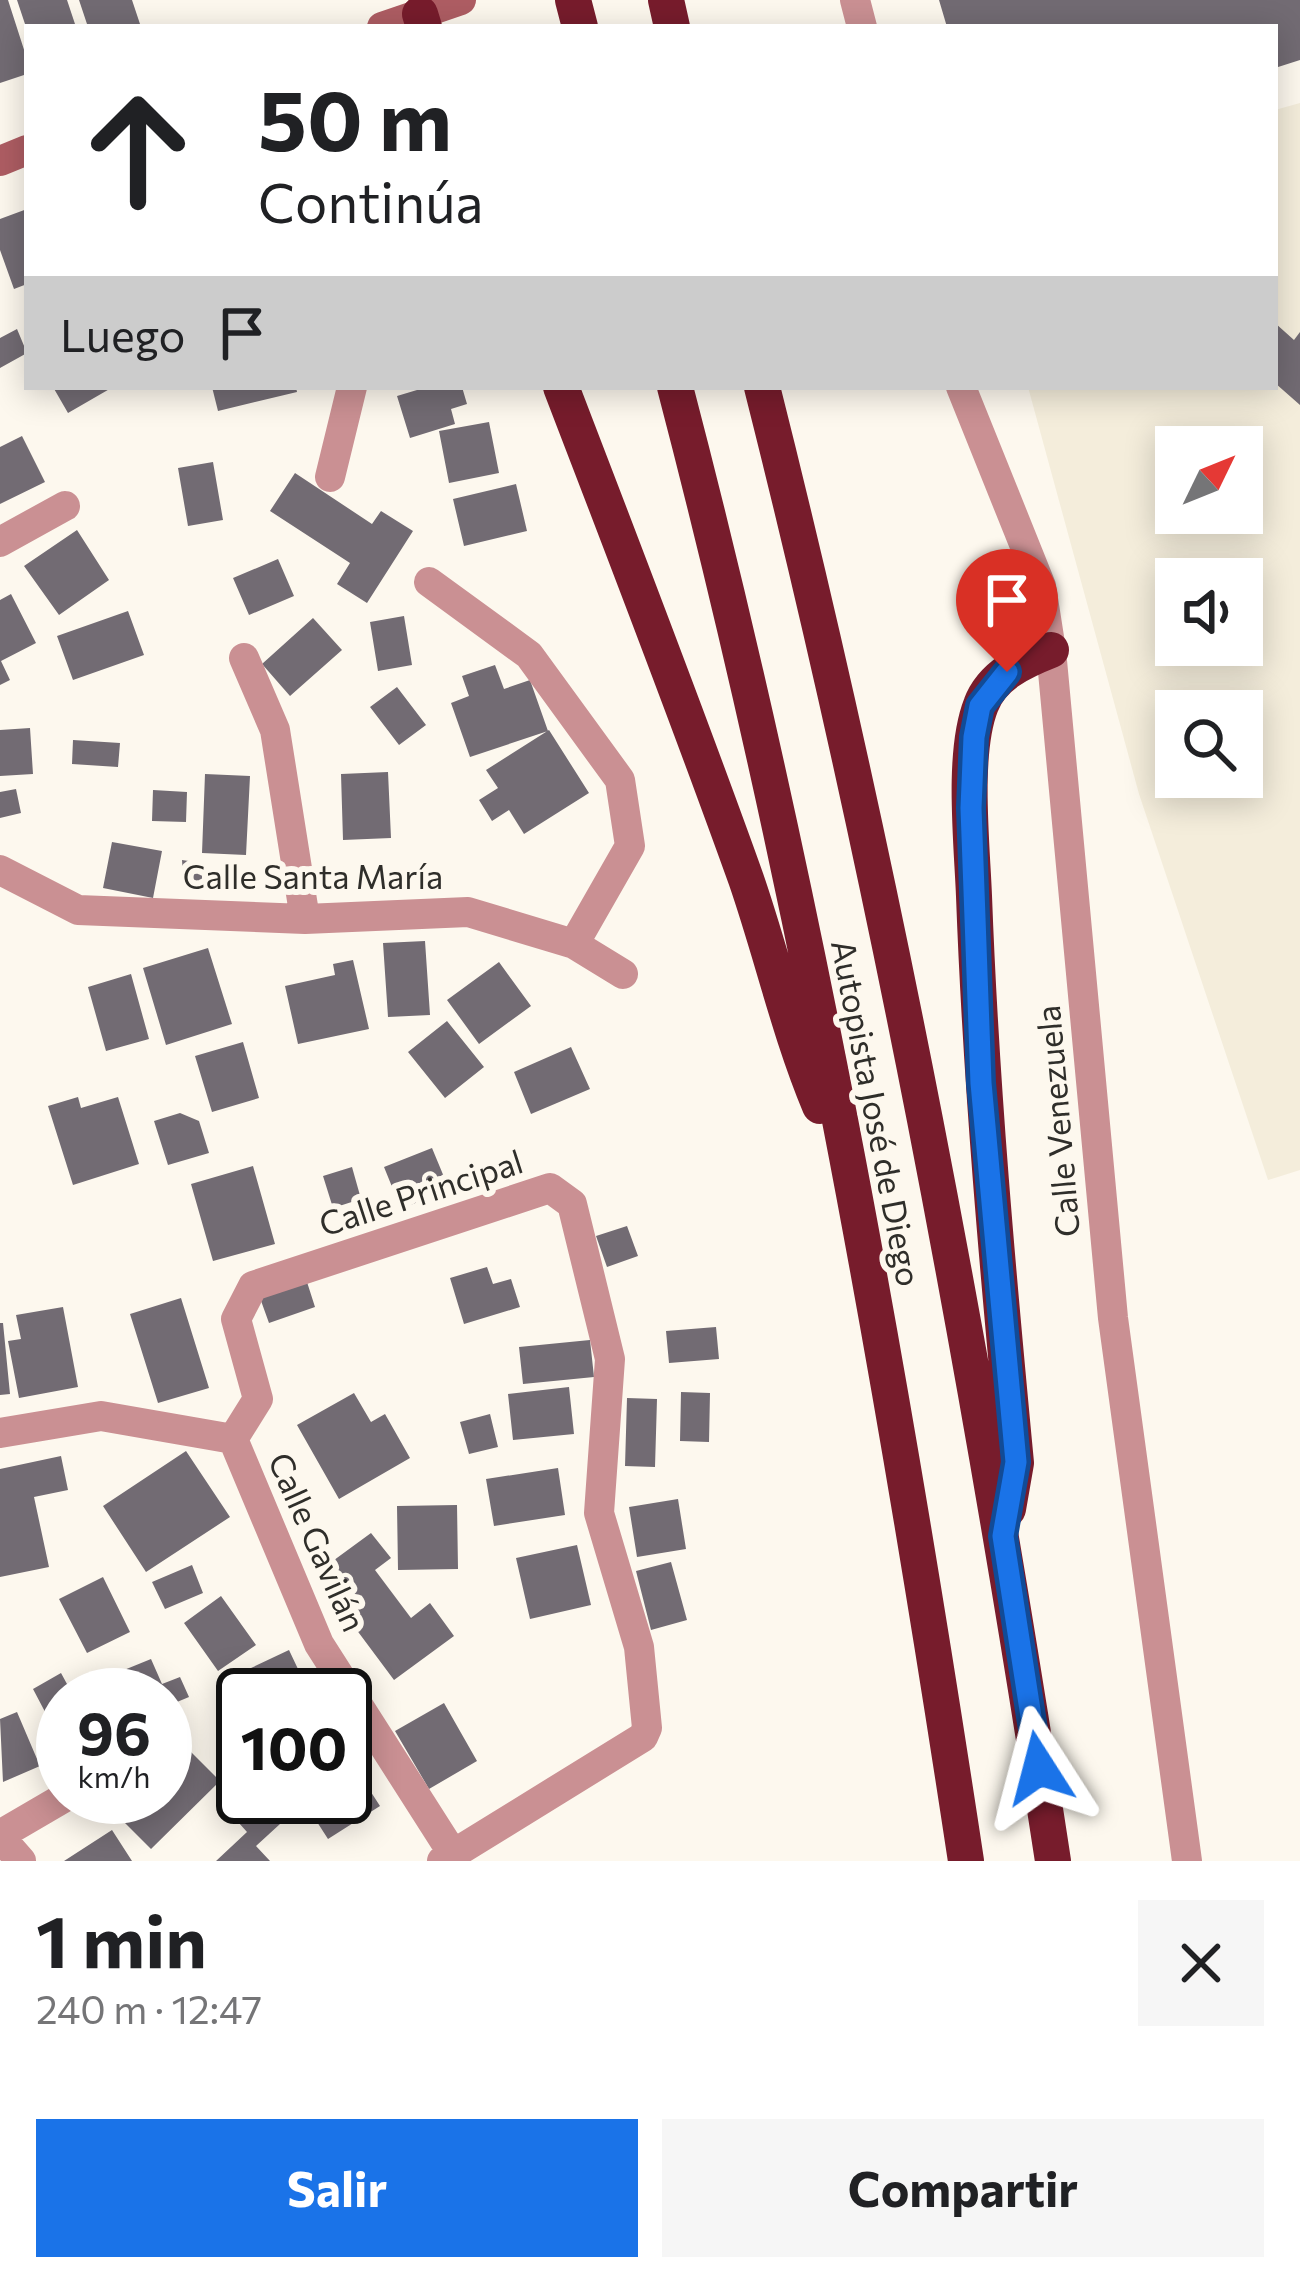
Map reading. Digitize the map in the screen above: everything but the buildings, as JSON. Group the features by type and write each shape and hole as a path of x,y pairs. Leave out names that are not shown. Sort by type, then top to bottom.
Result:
{"highway":[{"path":"562,390 716,796 797,1050 855,1191"},
{"name":"Autopista José de Diego","path":"676,390 775,811 855,1191 920,1557 967,1861"},
{"name":"Autopista José de Diego","path":"764,390 853,764 932,1145 1003,1536 1053,1861"},
{"path":"1003,1536 1016,1462 981,1083 971,808 974,737 988,691 1007,672 1051,650"}],"street":[{"path":"422,21 461,0"},
{"path":"331,477 351,390"},
{"name":"Calle Venezuela","path":"962,390 1041,586 1051,650 1113,1318 1187,1861"},
{"path":"0,542 65,506"},
{"path":"429,582 529,655 620,780 630,846 574,944"},
{"path":"244,658 275,730 305,919"},
{"name":"Calle Santa María","path":"0,870 78,910 305,919 468,912 574,944 623,974"},
{"name":"Calle Principal","path":"232,1438 258,1399 236,1319 253,1286 550,1188 572,1204 610,1360 599,1513 639,1647 647,1729 643,1737 448,1858"},
{"path":"0,1433 101,1416 232,1438"},
{"name":"Calle Gavilán","path":"232,1438 319,1644 448,1858"},
{"path":"22,1861 0,1836 36,1814"}],"shaded area":[{"path":"1300,103 1300,1170 1268,1180 1139,794 1029,390 1278,390 1278,109"}],"route":[{"path":"1007,672 980,706 971,808 981,1083 1016,1462 1003,1536 1039,1768"}]}
